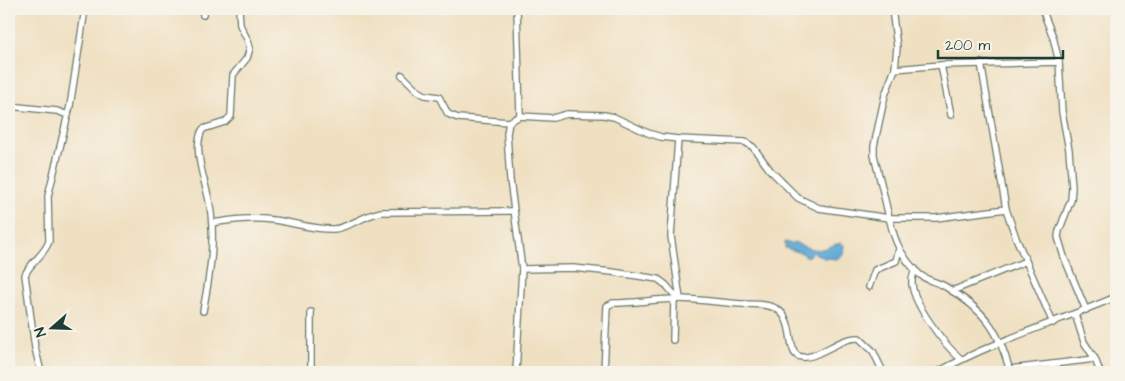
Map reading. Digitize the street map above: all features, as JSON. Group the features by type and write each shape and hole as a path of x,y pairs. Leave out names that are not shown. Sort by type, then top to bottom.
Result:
{"street":[{"path":"41,372 35,348 25,275 48,245 49,190 68,115 85,9"},
{"path":"203,311 211,263 212,223 200,165 200,137 203,129 225,122 231,116 233,75 247,58 250,48 240,25 239,9"},
{"path":"517,9 520,116"},
{"path":"892,9 897,47 895,69 884,95 874,146 876,165 891,232 899,249 924,277 945,286 982,313 1000,342 1010,371 1095,359"},
{"path":"1042,9 1053,37 1059,62 1062,112 1069,150 1072,187 1071,200 1058,237 1064,257 1086,310"},
{"path":"895,69 982,63 1059,62"},
{"path":"982,63 1006,209 1052,323"},
{"path":"941,65 952,115"},
{"path":"402,75 418,91 425,95 439,97 448,114 458,118 509,122 520,116 553,118 567,114 610,116 648,133 678,139 745,142 753,147 770,170 798,198 808,204 834,211 889,218 936,218 1006,209"},
{"path":"9,106 57,111 68,115"},
{"path":"509,122 507,128 507,150 513,211 522,269 516,372"},
{"path":"673,340 677,299 671,236 678,139"},
{"path":"212,223 253,218 337,229 373,213 381,212 513,211"},
{"path":"869,287 875,270 896,261 899,249"},
{"path":"952,291 1026,260"},
{"path":"522,269 582,269 658,279 666,285 677,299"},
{"path":"915,269 912,286 920,303 935,331 961,359"},
{"path":"938,372 961,359 1000,342 1116,297"},
{"path":"604,372 607,306 613,303 677,299 776,308 787,322 792,348 796,355 810,356 847,340 859,338 873,351 882,372"},
{"path":"311,312 311,372 328,372"},
{"path":"1075,314 1084,342 1095,359 1100,372"}],"water":[{"path":"785,242 792,244 795,242 808,248 816,249 841,243 844,245 843,255 837,259 824,258 813,252 807,257 802,253 785,248"}]}
